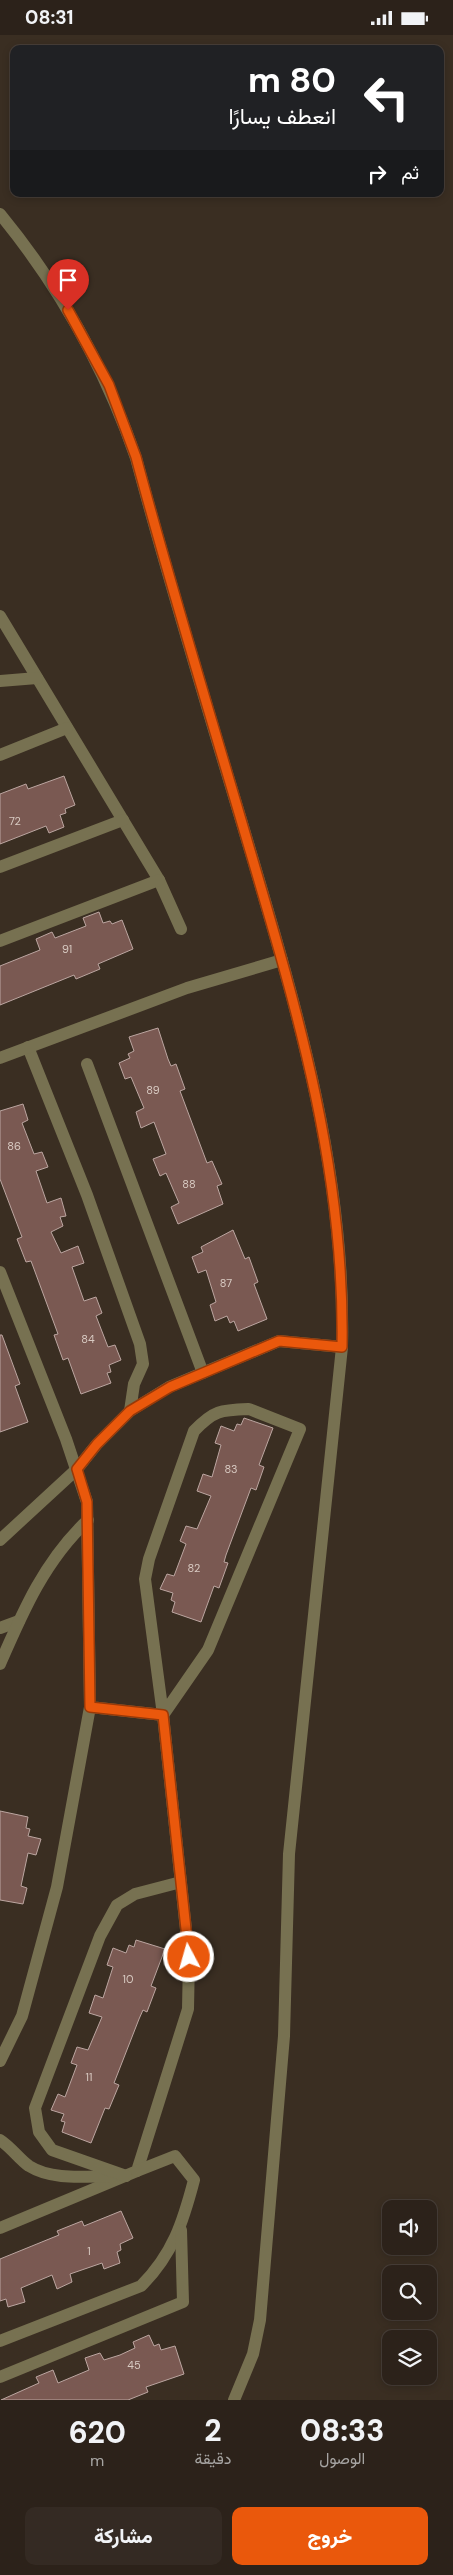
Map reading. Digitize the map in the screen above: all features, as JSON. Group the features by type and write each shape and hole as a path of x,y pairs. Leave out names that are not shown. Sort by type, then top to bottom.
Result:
{"street":[{"path":"0,214 23,241 60,296 93,353 121,414 136,457 282,959 323,1125 340,1250 343,1300 342,1347 290,1845 284,2036 260,2319 253,2354 234,2400"},
{"path":"0,616 159,880 181,929"},
{"path":"0,681 37,678"},
{"path":"0,755 67,728"},
{"path":"0,867 122,820"},
{"path":"0,941 159,880"},
{"path":"0,1058 187,987 282,959"},
{"path":"28,1047 87,1195 140,1344 143,1364 134,1384 130,1411"},
{"path":"87,1064 203,1373"},
{"path":"0,1272 77,1469 87,1502 90,1707 57,1887 22,2016 0,2061"},
{"path":"1,1537 77,1469 97,1444 130,1411 170,1387 279,1341 342,1347"},
{"path":"132,2173 188,2009 189,1957 163,1715 146,1579 149,1559 194,1431 209,1416 225,1410 249,1409 300,1429 208,1650 163,1715"},
{"path":"0,1664 19,1621 63,1544 88,1519"},
{"path":"0,1628 19,1621"},
{"path":"90,1707 163,1715"},
{"path":"132,2173 52,2150 39,2132 35,2109 100,1936 117,1905 135,1894 181,1882"},
{"path":"0,2141 28,2165 42,2172 63,2176 132,2173"},
{"path":"0,2228 175,2156 194,2180 181,2227 158,2269 141,2286 0,2341"},
{"path":"0,2377 183,2302 181,2227"}],"building":[{"path":"64,776 75,805 65,809 66,813 60,815 64,827 49,833 46,826 0,844 0,794 26,784 28,789"},
{"path":"99,912 103,923 110,921 112,924 122,920 133,949 98,964 100,969 76,979 74,975 0,1005 0,966 40,950 36,939 52,932 55,938 86,926 83,918"},
{"path":"158,1028 171,1066 176,1064 185,1089 180,1091 207,1163 212,1161 222,1184 217,1186 223,1204 178,1224 171,1207 179,1203 166,1173 160,1176 153,1159 166,1154 154,1122 141,1128 136,1112 144,1108 131,1077 125,1079 119,1063 130,1058 128,1054 134,1051 129,1037"},
{"path":"23,1104 28,1120 22,1123 34,1154 42,1152 48,1167 36,1171 47,1203 61,1198 66,1216 60,1217 63,1226 51,1232 61,1253 78,1246 84,1263 72,1267 84,1301 96,1297 102,1313 96,1316 108,1347 115,1345 121,1360 109,1365 111,1372 107,1373 111,1383 81,1394 68,1358 63,1360 54,1335 58,1334 31,1261 26,1262 17,1239 22,1237 0,1179 0,1111"},
{"path":"233,1230 245,1259 249,1257 258,1282 254,1284 267,1319 238,1331 234,1321 230,1323 227,1316 215,1321 210,1305 216,1302 206,1270 198,1273 192,1257 203,1252 201,1247"},
{"path":"0,1335 2,1335 20,1384 15,1386 28,1422 0,1432"},
{"path":"244,1418 273,1428 259,1465 264,1467 256,1490 251,1488 226,1555 224,1562 228,1563 219,1588 214,1586 201,1622 172,1612 175,1602 171,1600 173,1593 160,1589 167,1574 174,1576 186,1544 180,1541 186,1526 197,1529 211,1496 197,1491 203,1474 212,1477 221,1445 215,1443 221,1426 234,1431 237,1424 241,1425"},
{"path":"0,1811 28,1817 26,1828 30,1829 28,1836 41,1839 36,1855 28,1853 21,1886 27,1888 23,1904 0,1900"},
{"path":"136,1940 165,1949 151,1986 156,1988 147,2012 143,2010 139,2019 114,2083 119,2085 109,2109 105,2108 91,2143 62,2132 65,2122 61,2121 64,2114 51,2110 58,2094 65,2097 77,2065 71,2063 77,2047 88,2050 102,2017 89,2013 95,1995 103,1998 113,1967 107,1965 113,1948 126,1953 129,1945 134,1947"},
{"path":"121,2211 133,2238 120,2244 121,2250 117,2252 120,2263 104,2269 102,2263 70,2274 72,2282 57,2289 52,2275 21,2288 25,2302 8,2307 6,2299 0,2301 0,2259 59,2235 57,2231 82,2221 84,2226"},
{"path":"149,2335 154,2346 159,2344 161,2350 175,2346 184,2374 146,2387 148,2392 128,2400 1,2400 39,2383 36,2377 53,2370 58,2383 89,2370 85,2358 100,2353 104,2360 120,2355 135,2348 133,2342"}],"route":[{"path":"68,310 109,385 136,457 154,525 282,959 307,1053 323,1125 340,1250 343,1300 342,1347 279,1341 170,1387 130,1411 97,1444 77,1469 87,1502 88,1519 90,1707 163,1715 189,1957"}]}
